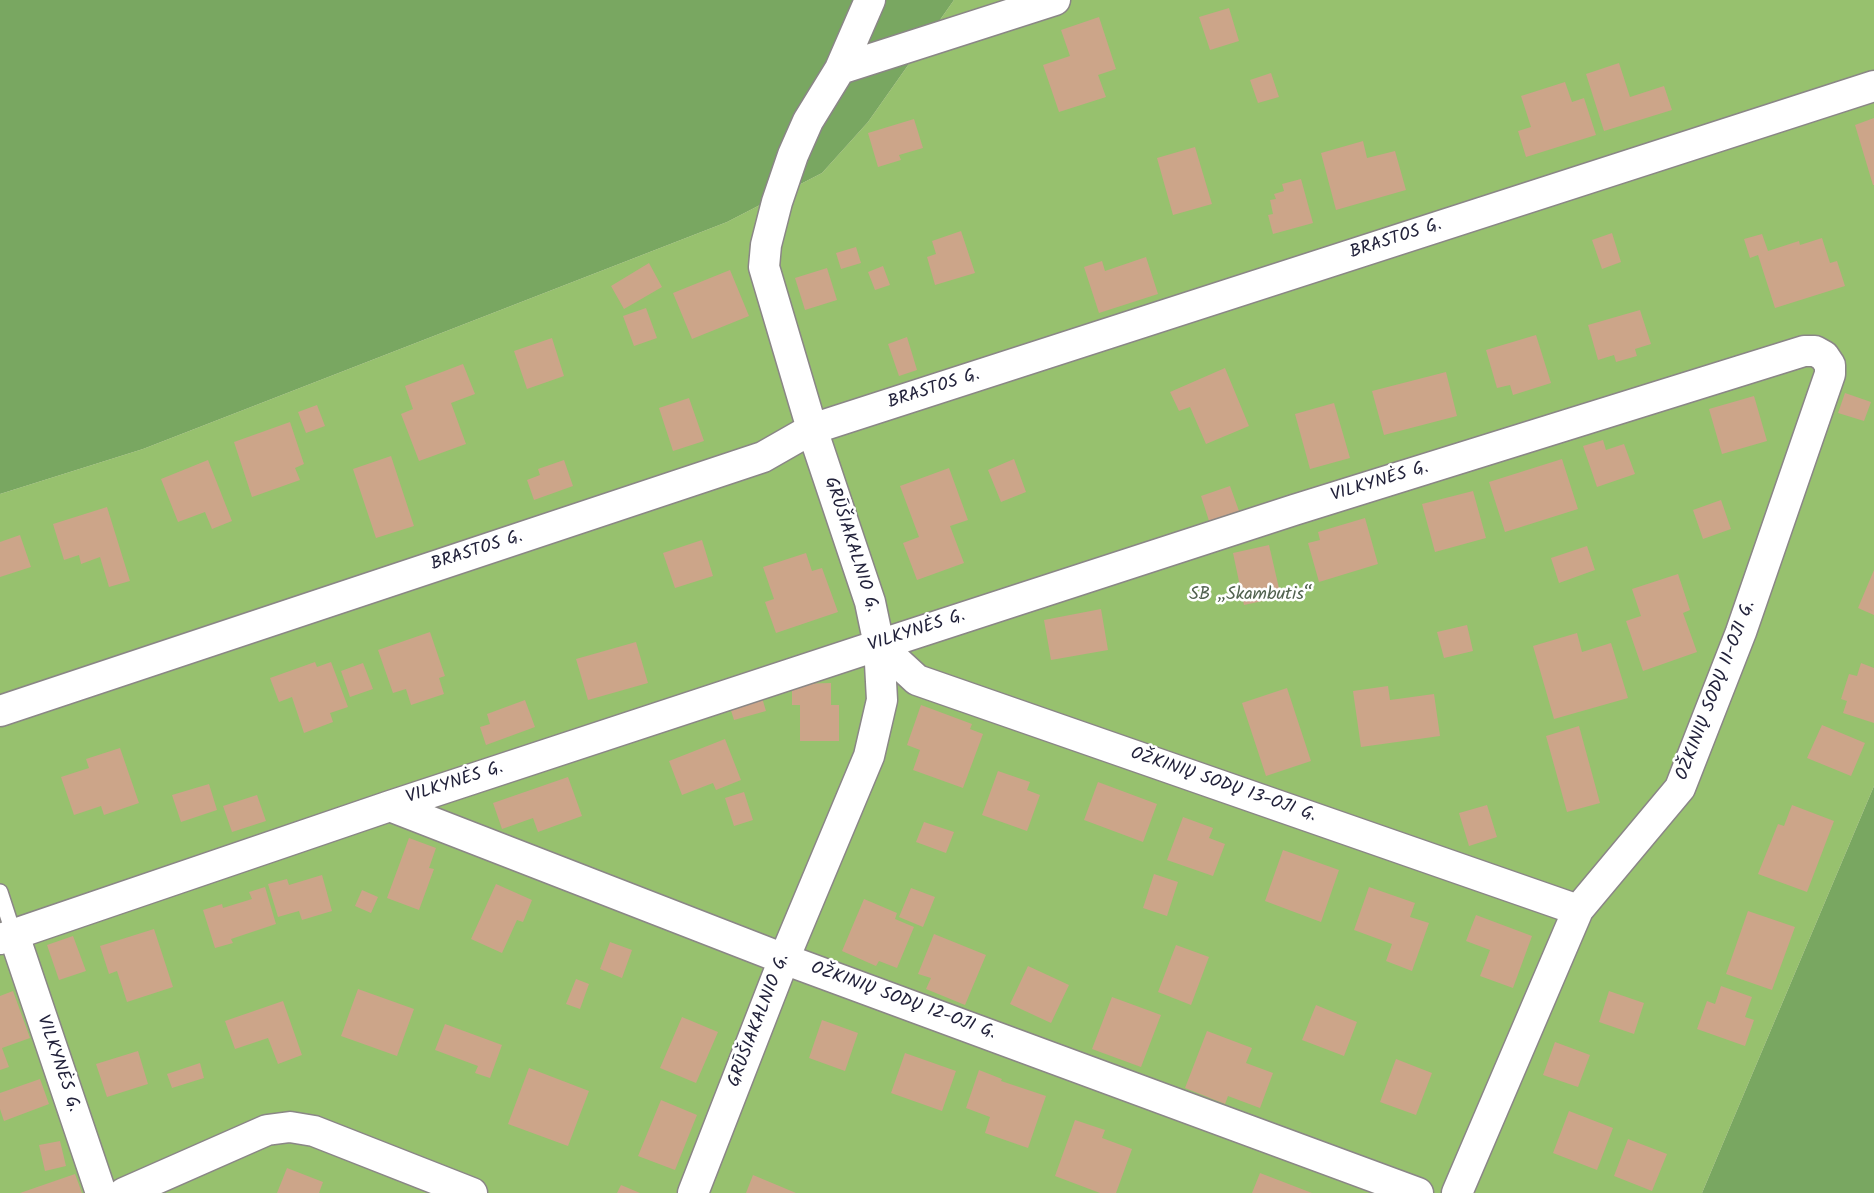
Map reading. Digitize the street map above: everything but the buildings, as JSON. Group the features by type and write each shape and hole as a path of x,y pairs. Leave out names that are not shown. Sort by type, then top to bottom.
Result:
{"street":[{"name":"GRŪŠIAKALNIO G.","path":"693,1193 784,959 868,756 882,700 879,645 870,602 812,429 765,267 766,245 777,202 793,155 808,121 840,69 870,0"},
{"path":"840,69 1056,0"},
{"name":"BRASTOS G.","path":"0,711 763,457 812,429 1874,86"},
{"name":"VILKYNĖS G.","path":"101,1193 7,937 390,806 1305,507 1804,351 1815,351 1824,357"},
{"name":"OŽKINIŲ SODŲ 11-OJI G.","path":"1457,1193 1578,910 1680,788 1742,632 1830,374 1830,365 1824,357"},
{"name":"OŽKINIŲ SODŲ 13-OJI G.","path":"879,645 917,680 1578,910"},
{"name":"OŽKINIŲ SODŲ 12-OJI G.","path":"390,806 784,959 1418,1193"},
{"path":"124,1193 267,1130 290,1127 314,1131 472,1193"}],"lane":[{"path":"0,892 7,937"}],"green space":[{"path":"0,0 954,0 868,122 822,173 727,222 143,449 0,494"},
{"name":"SB „Skambutis“","path":"954,0 1874,0 1874,786 1702,1193 0,1193 0,494 143,449 727,222 822,173 868,122"},
{"path":"1874,786 1874,1193 1702,1193"}]}
